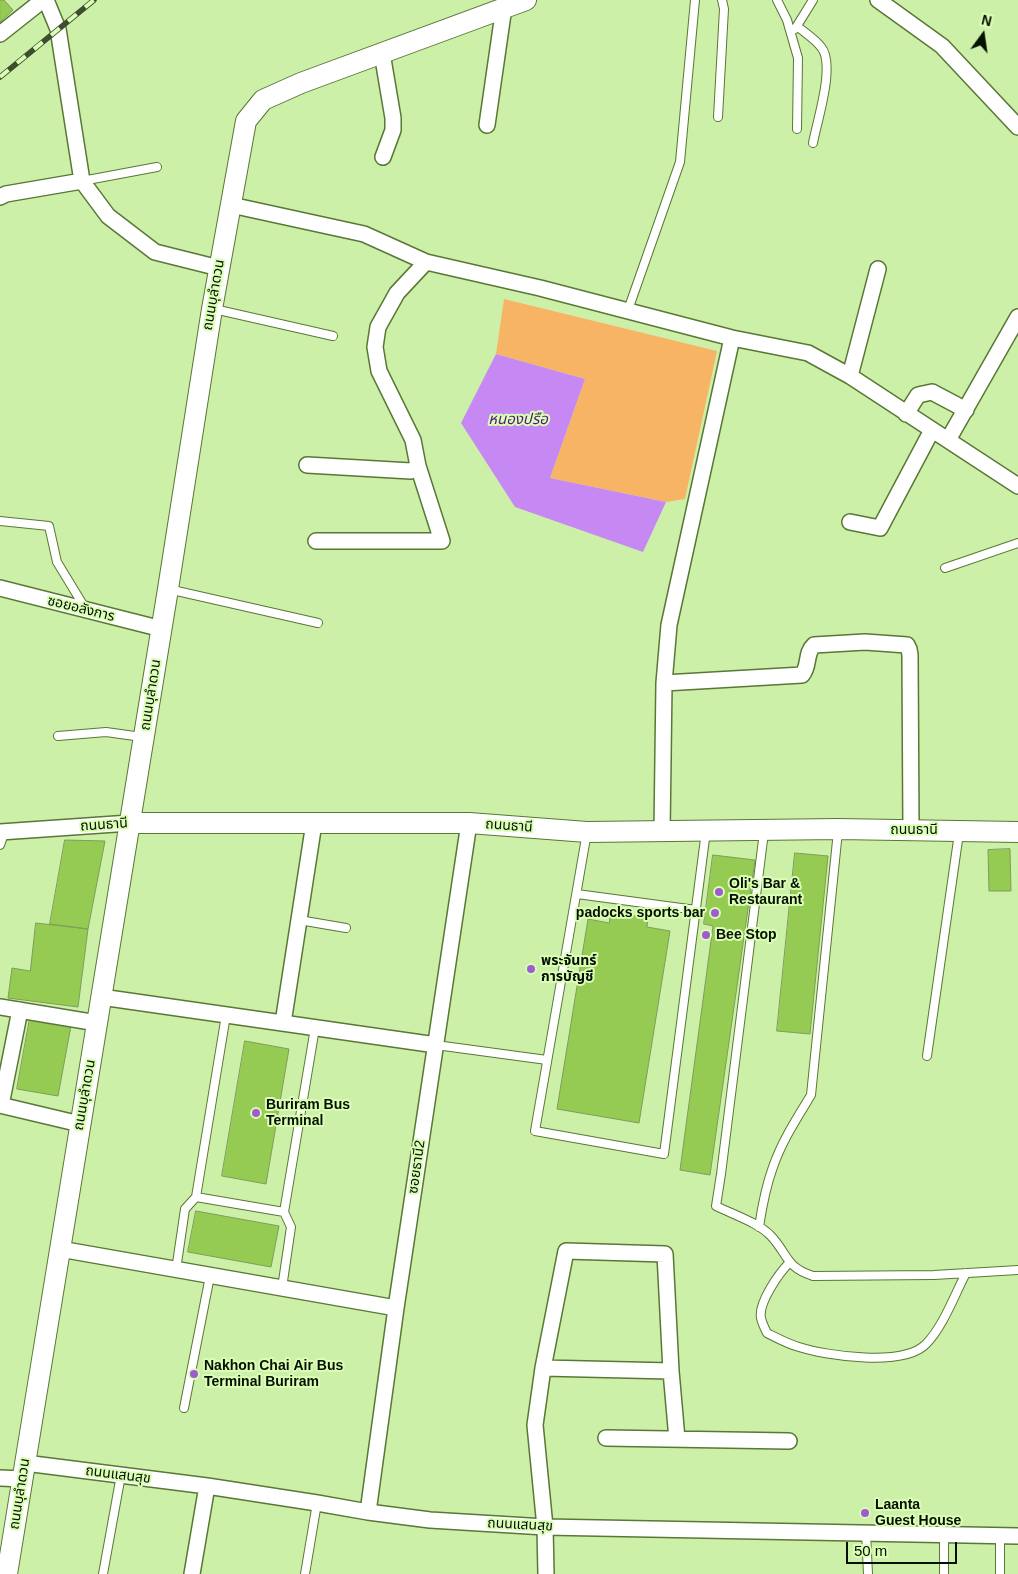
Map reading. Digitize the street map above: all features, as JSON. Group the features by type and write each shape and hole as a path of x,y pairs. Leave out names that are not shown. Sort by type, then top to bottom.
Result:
{"street":[{"path":"0,34 44,0 58,29 82,181 108,216 155,252 219,268"},
{"name":"ถนนบุลำดวน","path":"7,1574 162,629 212,309 246,121 262,100 301,83 505,4 526,0"},
{"path":"878,0 942,46 1018,127"},
{"path":"488,125 505,4"},
{"path":"382,53 393,118 393,130 383,157"},
{"path":"0,197 6,194 82,181"},
{"path":"231,205 364,234 426,262 540,288 732,338 808,353 850,376 1018,486"},
{"path":"316,541 442,541 418,466 413,440 379,371 376,347 378,328 397,293 426,262"},
{"path":"850,376 878,269"},
{"path":"948,440 1018,317"},
{"path":"662,832 664,683 669,624 732,338"},
{"path":"906,414 918,396 932,392 966,410"},
{"path":"850,522 880,528 932,430"},
{"path":"307,465 411,471 418,466"},
{"name":"ซอยอลังการ","path":"0,588 162,629"},
{"path":"664,683 802,675 806,670 810,648 814,645 865,642 907,645 910,656 911,830"},
{"name":"ถนนธานี","path":"2,836 130,823 469,823 587,832 838,829 1018,832"},
{"path":"283,1023 314,823"},
{"name":"ซอยธานี2","path":"368,1512 396,1308 469,823"},
{"path":"102,997 436,1045"},
{"path":"0,1007 97,1023"},
{"path":"20,1010 1,1105 80,1124"},
{"path":"60,1249 396,1308"},
{"path":"546,1574 545,1527 535,1425 543,1368 566,1251 665,1254 671,1371 677,1439"},
{"path":"543,1368 671,1371"},
{"path":"606,1438 789,1441"},
{"name":"ถนนแสนสุข","path":"0,1478 24,1471 121,1475 317,1502 368,1512 430,1520 545,1527 1018,1536"},
{"path":"192,1574 207,1486"}],"lane":[{"path":"628,310 680,162 694,0"},
{"path":"718,117 724,9 722,0"},
{"path":"776,0 787,20 798,58 797,129"},
{"path":"792,35 813,0"},
{"path":"797,26 822,47 826,58 827,75 813,143"},
{"path":"82,181 157,167"},
{"path":"212,309 333,336"},
{"path":"0,521 49,526 57,562 86,610"},
{"path":"945,568 1018,543"},
{"path":"168,589 318,623"},
{"path":"58,736 106,732 144,737"},
{"path":"759,1227 764,1197 773,1167 789,1131 811,1095 838,829"},
{"path":"764,830 716,1206 759,1227 771,1236 790,1262 800,1272 813,1276 934,1275 1018,1270"},
{"path":"927,1056 960,830"},
{"path":"587,832 535,1131 664,1154 706,831"},
{"path":"577,894 696,910"},
{"path":"299,920 346,928"},
{"path":"176,1270 185,1209 196,1197 226,1015"},
{"path":"282,1288 292,1227 284,1212 315,1028"},
{"path":"436,1045 547,1060"},
{"path":"196,1197 284,1212"},
{"path":"790,1262 774,1282 761,1310 761,1318 767,1333 799,1347 857,1358 907,1353 925,1346 935,1333 966,1273"},
{"path":"184,1408 210,1276"},
{"path":"103,1574 121,1475"},
{"path":"305,1574 317,1502"},
{"path":"866,1533 868,1574"},
{"path":"944,1534 944,1574"},
{"path":"1000,1536 1000,1574"}],"shaded area":[{"path":"504,299 717,351 685,499 666,502 550,478 585,379 496,354"}],"water":[{"name":"หนองปรือ","path":"496,354 585,379 550,478 666,502 643,552 515,507 461,423"}],"building":[{"path":"0,0 4,0 13,10 0,22"},
{"path":"65,840 105,841 88,929 50,924"},
{"path":"1010,849 1011,891 989,891 988,850"},
{"path":"795,853 828,856 810,1034 777,1031"},
{"path":"713,855 755,860 710,1175 680,1170 713,926 704,924"},
{"path":"611,912 648,918 647,927 670,931 639,1123 557,1109 588,919 609,923"},
{"path":"36,923 88,929 78,1007 8,998 12,968 30,971"},
{"path":"30,1018 71,1026 58,1096 17,1089"},
{"name":"Buriram Bus Terminal","path":"245,1041 289,1049 266,1184 222,1176"},
{"path":"196,1211 279,1226 271,1267 188,1252"}],"railway":[{"path":"0,77 94,0"}],"place":[{"name":"Oli's Bar & Restaurant","path":"719,892"},
{"name":"padocks sports bar","path":"715,913"},
{"name":"Bee Stop","path":"706,935"},
{"name":"พระจันทร์ การบัญชี","path":"531,969"},
{"name":"Buriram Bus Terminal","path":"256,1113"},
{"name":"Nakhon Chai Air Bus Terminal Buriram","path":"194,1374"},
{"name":"Laanta Guest House","path":"865,1513"}]}
